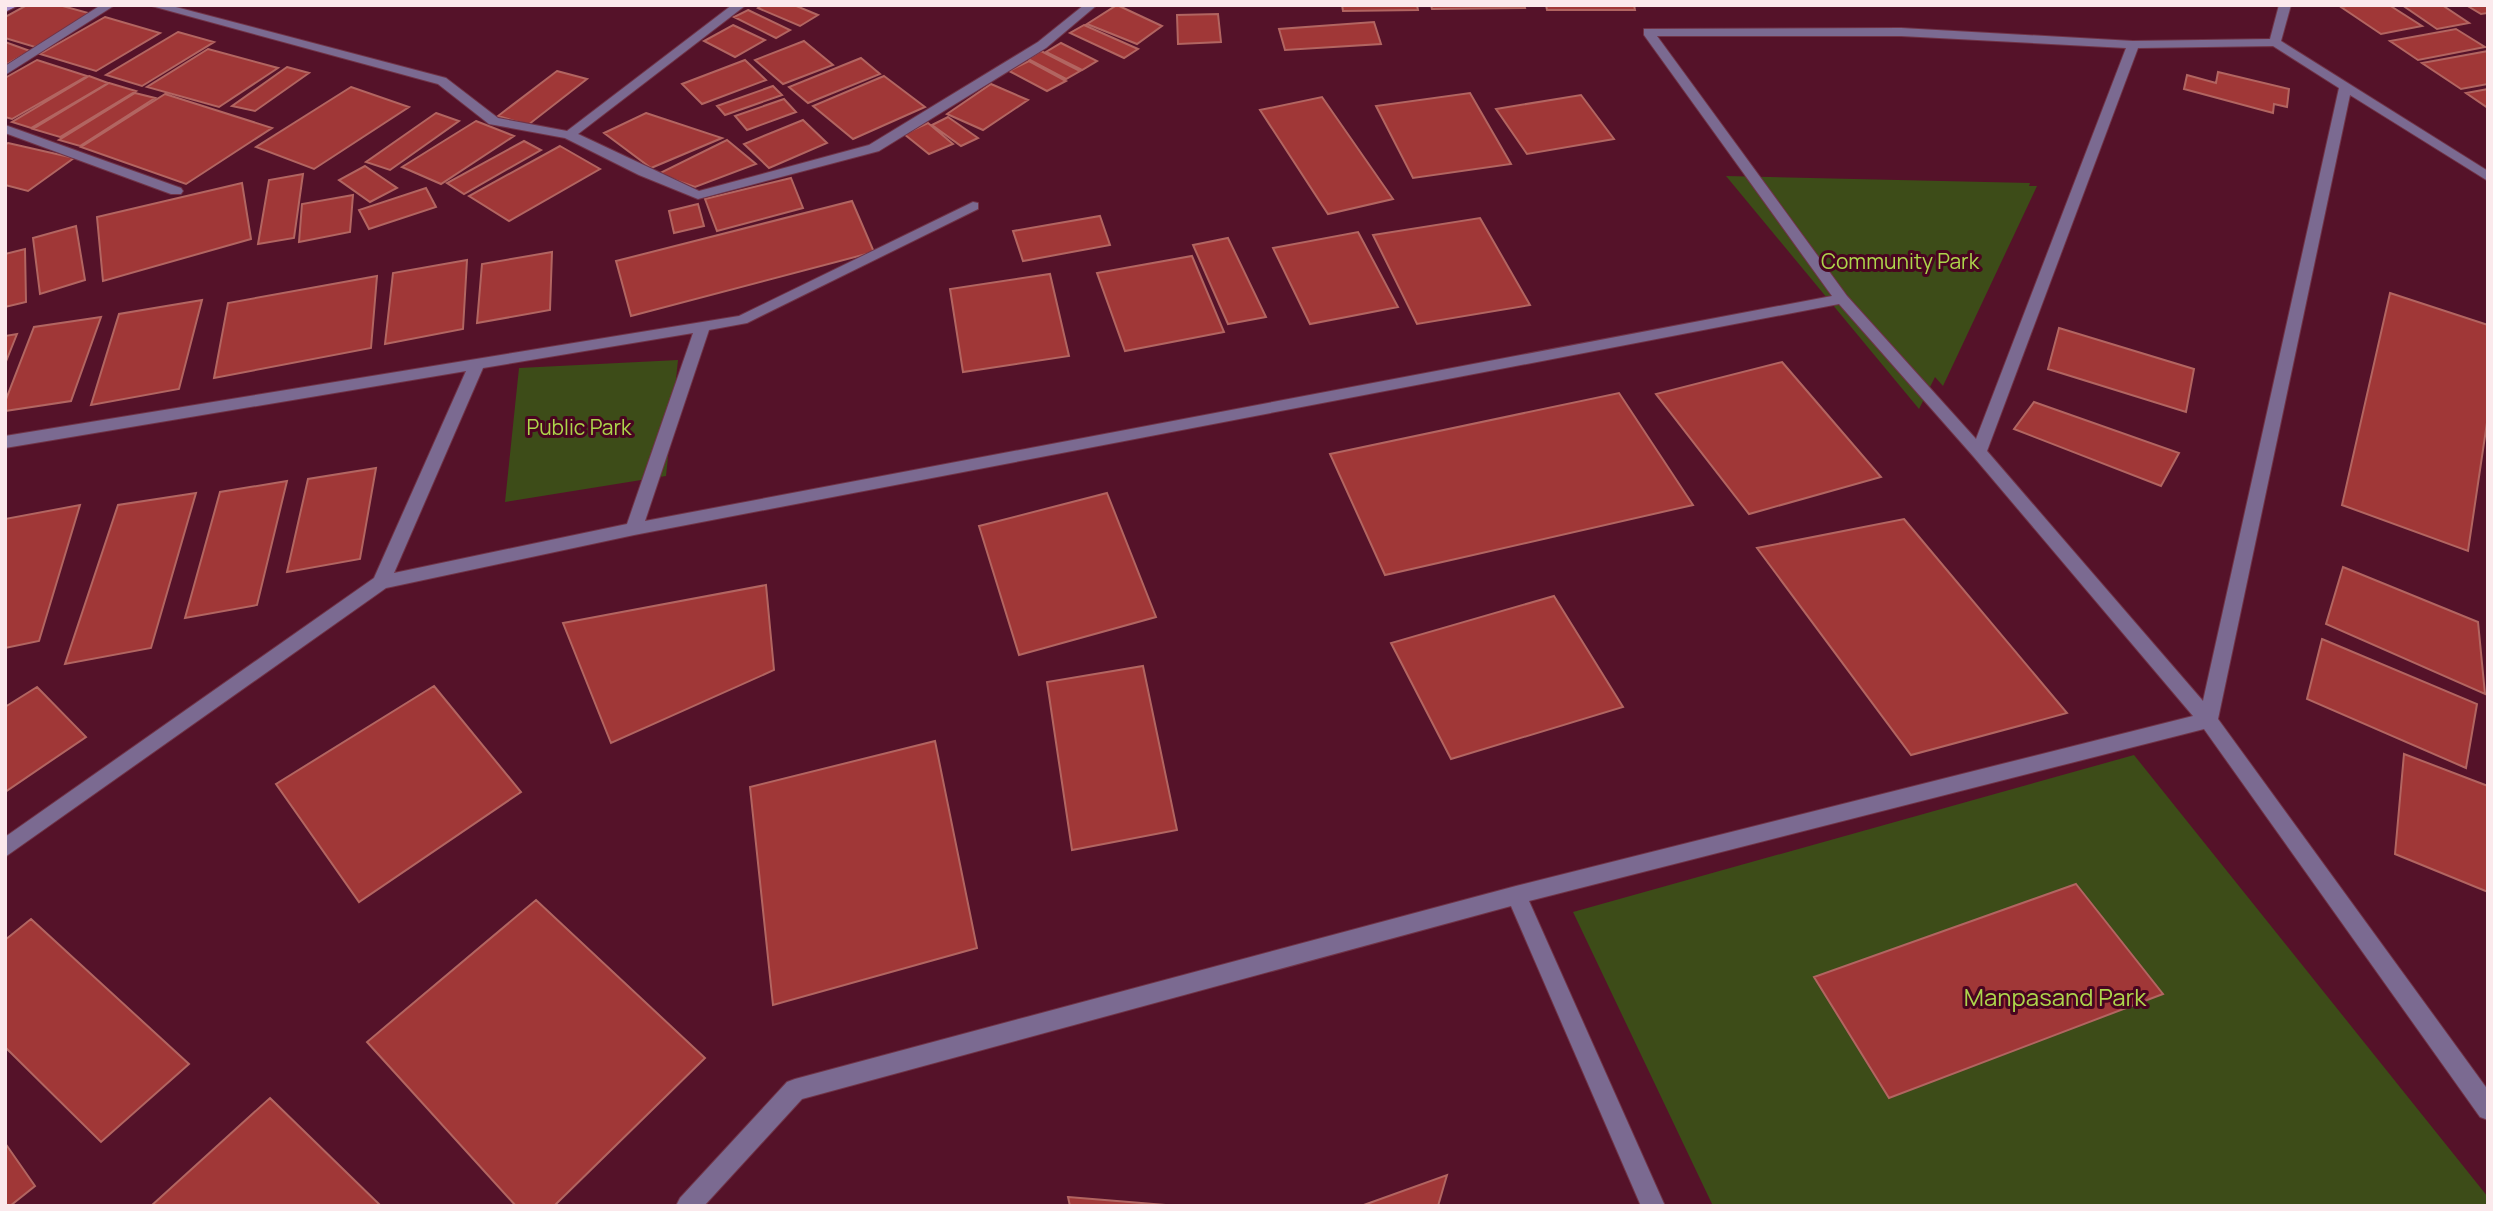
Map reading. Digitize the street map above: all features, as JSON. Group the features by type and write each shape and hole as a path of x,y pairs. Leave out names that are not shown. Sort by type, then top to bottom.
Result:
{"street":[{"path":"5,9 13,5"},
{"path":"5,71 109,5"},
{"path":"154,5 442,81 494,121 569,135 698,195 874,148 1042,45 1091,5"},
{"path":"569,135 740,5"},
{"path":"2275,43 2286,5"},
{"path":"2488,177 2275,43 2133,45 1901,32 1648,32 1842,299 1979,452 2208,720 2488,1109"},
{"path":"1979,452 2133,45"},
{"path":"2208,720 2345,86"},
{"path":"5,129 176,191"},
{"path":"5,442 742,320 973,206"},
{"path":"5,848 381,582 634,530 1842,299"},
{"path":"634,530 703,327"},
{"path":"381,582 477,364"},
{"path":"688,1206 795,1090 1516,895 2208,720"},
{"path":"1516,895 1653,1206"}],"green space":[{"name":"Community Park","path":"1726,176 2030,183 2029,186 2037,186 1943,386 1935,377 1919,409"},
{"name":"Public Park","path":"678,360 666,476 505,502 519,368"},
{"name":"Manpasand Park","path":"2134,755 2488,1197 2488,1206 1713,1206 1573,912"}],"building":[{"path":"27,5 59,5 92,14 35,47 5,38 5,17"},
{"path":"762,5 794,5 818,15 800,26 758,8"},
{"path":"1117,5 1162,26 1137,44 1087,24"},
{"path":"1342,5 1417,5 1418,10 1343,11"},
{"path":"1431,5 1524,5 1525,8 1432,9"},
{"path":"1546,5 1634,5 1635,10 1547,10"},
{"path":"2389,5 2422,26 2381,34 2341,7"},
{"path":"2402,5 2442,5 2469,23 2437,29"},
{"path":"2466,5 2488,5 2488,13 2481,14"},
{"path":"748,10 790,30 776,38 734,17"},
{"path":"1218,14 1221,42 1178,44 1177,15"},
{"path":"105,17 160,33 96,71 40,54"},
{"path":"1374,22 1381,44 1285,50 1279,29"},
{"path":"733,25 765,40 735,57 704,41"},
{"path":"1084,25 1138,49 1124,58 1070,33"},
{"path":"2456,29 2485,47 2418,60 2390,41"},
{"path":"178,32 214,42 142,86 106,75"},
{"path":"804,41 833,65 783,84 755,60"},
{"path":"5,42 30,51 5,65"},
{"path":"1061,43 1097,61 1082,70 1046,52"},
{"path":"208,49 278,68 219,107 147,87"},
{"path":"1041,51 1080,71 1066,79 1028,59"},
{"path":"2488,51 2488,84 2461,89 2422,63"},
{"path":"861,58 880,74 808,103 789,87"},
{"path":"37,60 87,76 12,119 5,117 5,78"},
{"path":"745,60 766,80 702,104 682,84"},
{"path":"1029,61 1066,81 1047,91 1009,71"},
{"path":"287,67 309,73 255,111 232,106"},
{"path":"557,71 587,79 528,125 498,116"},
{"path":"2218,72 2289,89 2287,107 2274,104 2273,113 2184,89 2187,75 2216,83"},
{"path":"89,76 108,83 31,128 12,122"},
{"path":"884,76 925,107 853,139 813,106"},
{"path":"109,83 136,91 60,137 33,129"},
{"path":"991,84 1028,100 983,130 947,114"},
{"path":"773,86 782,95 725,115 717,106"},
{"path":"351,87 409,107 314,169 256,147"},
{"path":"2488,89 2488,108 2466,93"},
{"path":"135,93 155,98 80,146 59,140"},
{"path":"1470,93 1511,164 1413,178 1376,106"},
{"path":"165,94 272,128 186,184 81,147"},
{"path":"1581,95 1614,139 1527,154 1496,109"},
{"path":"1322,97 1393,199 1328,214 1260,110"},
{"path":"784,99 796,112 747,130 735,116"},
{"path":"436,113 459,121 390,170 366,162"},
{"path":"646,113 722,138 651,168 604,133"},
{"path":"948,117 978,138 961,146 932,125"},
{"path":"803,120 827,143 769,168 744,144"},
{"path":"476,121 514,136 441,184 402,167"},
{"path":"928,123 953,144 929,154 904,134"},
{"path":"727,140 756,164 695,187 658,174"},
{"path":"524,141 541,150 464,194 447,183"},
{"path":"8,143 74,158 28,191 5,185 5,145"},
{"path":"560,146 600,169 509,221 469,196"},
{"path":"365,166 397,188 370,202 339,180"},
{"path":"303,174 294,238 258,244 269,180"},
{"path":"791,178 803,208 717,231 705,199"},
{"path":"242,183 251,239 103,281 97,217"},
{"path":"426,188 436,207 369,229 359,210"},
{"path":"353,195 350,232 299,242 302,204"},
{"path":"852,201 874,252 631,316 616,261"},
{"path":"698,204 704,226 674,233 669,211"},
{"path":"1100,216 1110,245 1023,261 1013,231"},
{"path":"1480,218 1530,305 1417,324 1373,235"},
{"path":"76,226 85,280 40,294 33,238"},
{"path":"1358,232 1398,307 1310,324 1273,248"},
{"path":"1228,238 1266,317 1228,324 1193,245"},
{"path":"25,249 26,302 5,307 5,254"},
{"path":"552,252 550,310 477,323 482,264"},
{"path":"1192,256 1224,332 1125,351 1097,273"},
{"path":"467,260 463,329 385,344 393,273"},
{"path":"1050,274 1069,356 963,372 950,289"},
{"path":"377,276 371,348 214,378 228,303"},
{"path":"2390,293 2488,325 2488,416 2468,551 2342,505"},
{"path":"202,300 179,389 91,405 119,314"},
{"path":"101,317 71,401 5,411 5,402 34,327"},
{"path":"2059,328 2194,369 2186,412 2048,369"},
{"path":"17,334 5,364 5,336"},
{"path":"1782,362 1881,477 1749,514 1656,394"},
{"path":"1619,393 1693,505 1385,575 1330,454"},
{"path":"2034,402 2179,453 2161,486 2014,429"},
{"path":"376,468 360,559 287,572 308,479"},
{"path":"287,481 257,605 185,618 220,492"},
{"path":"196,493 151,648 65,664 118,505"},
{"path":"1107,493 1156,617 1019,655 979,526"},
{"path":"80,505 39,641 5,648 5,519"},
{"path":"1904,519 2067,713 1911,755 1757,548"},
{"path":"2343,567 2478,622 2485,694 2326,624"},
{"path":"766,585 774,670 611,743 563,623"},
{"path":"1554,596 1623,707 1451,759 1391,643"},
{"path":"2322,639 2477,704 2466,768 2307,699"},
{"path":"1143,666 1177,830 1072,850 1047,682"},
{"path":"434,686 521,792 359,902 276,784"},
{"path":"37,687 86,737 5,792 5,707"},
{"path":"935,741 977,948 773,1005 750,787"},
{"path":"2404,754 2488,786 2488,892 2395,854"},
{"path":"2076,884 2163,994 1889,1098 1814,977"},
{"path":"536,900 705,1058 554,1206 516,1206 367,1042"},
{"path":"31,919 189,1064 101,1142 5,1047 5,940"},
{"path":"270,1098 381,1206 151,1206"},
{"path":"5,1143 35,1186 10,1206 5,1206"},
{"path":"1447,1175 1438,1206 1361,1206"},
{"path":"1068,1197 1178,1206 1070,1206"}]}
